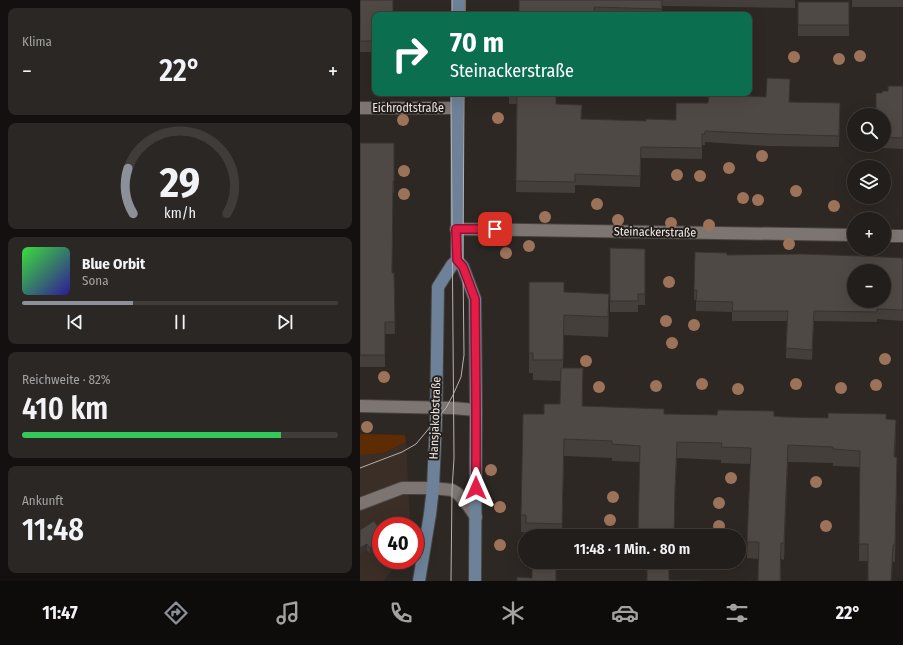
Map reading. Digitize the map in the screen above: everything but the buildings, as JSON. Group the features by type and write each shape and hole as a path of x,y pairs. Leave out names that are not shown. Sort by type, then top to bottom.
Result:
{"street":[{"path":"458,0 458,12"},
{"path":"457,96 457,260 463,267 475,299 475,581"},
{"name":"Eichrodtstraße","path":"360,108 456,108"},
{"name":"Steinackerstraße","path":"456,229 847,235"},
{"path":"891,236 903,236"},
{"name":"Hansjakobstraße","path":"419,581 433,488 438,287 452,265 457,260"},
{"path":"360,406 476,410"},
{"path":"360,504 402,488 433,488 452,490 465,501 476,517"}],"shaded area":[{"path":"360,434 405,435 406,442 384,453 360,455"},
{"path":"406,442 410,517 372,517 372,569 393,569 384,581 360,581 360,455 384,453"}],"tram line":[{"path":"452,0 452,12"},
{"path":"465,0 465,12"},
{"path":"451,96 454,458 452,490 451,581"},
{"path":"360,468 402,452 416,444 446,408 461,377 464,355 464,96"}],"route":[{"path":"476,488 475,299 463,267 457,260 456,229 495,229"}]}
